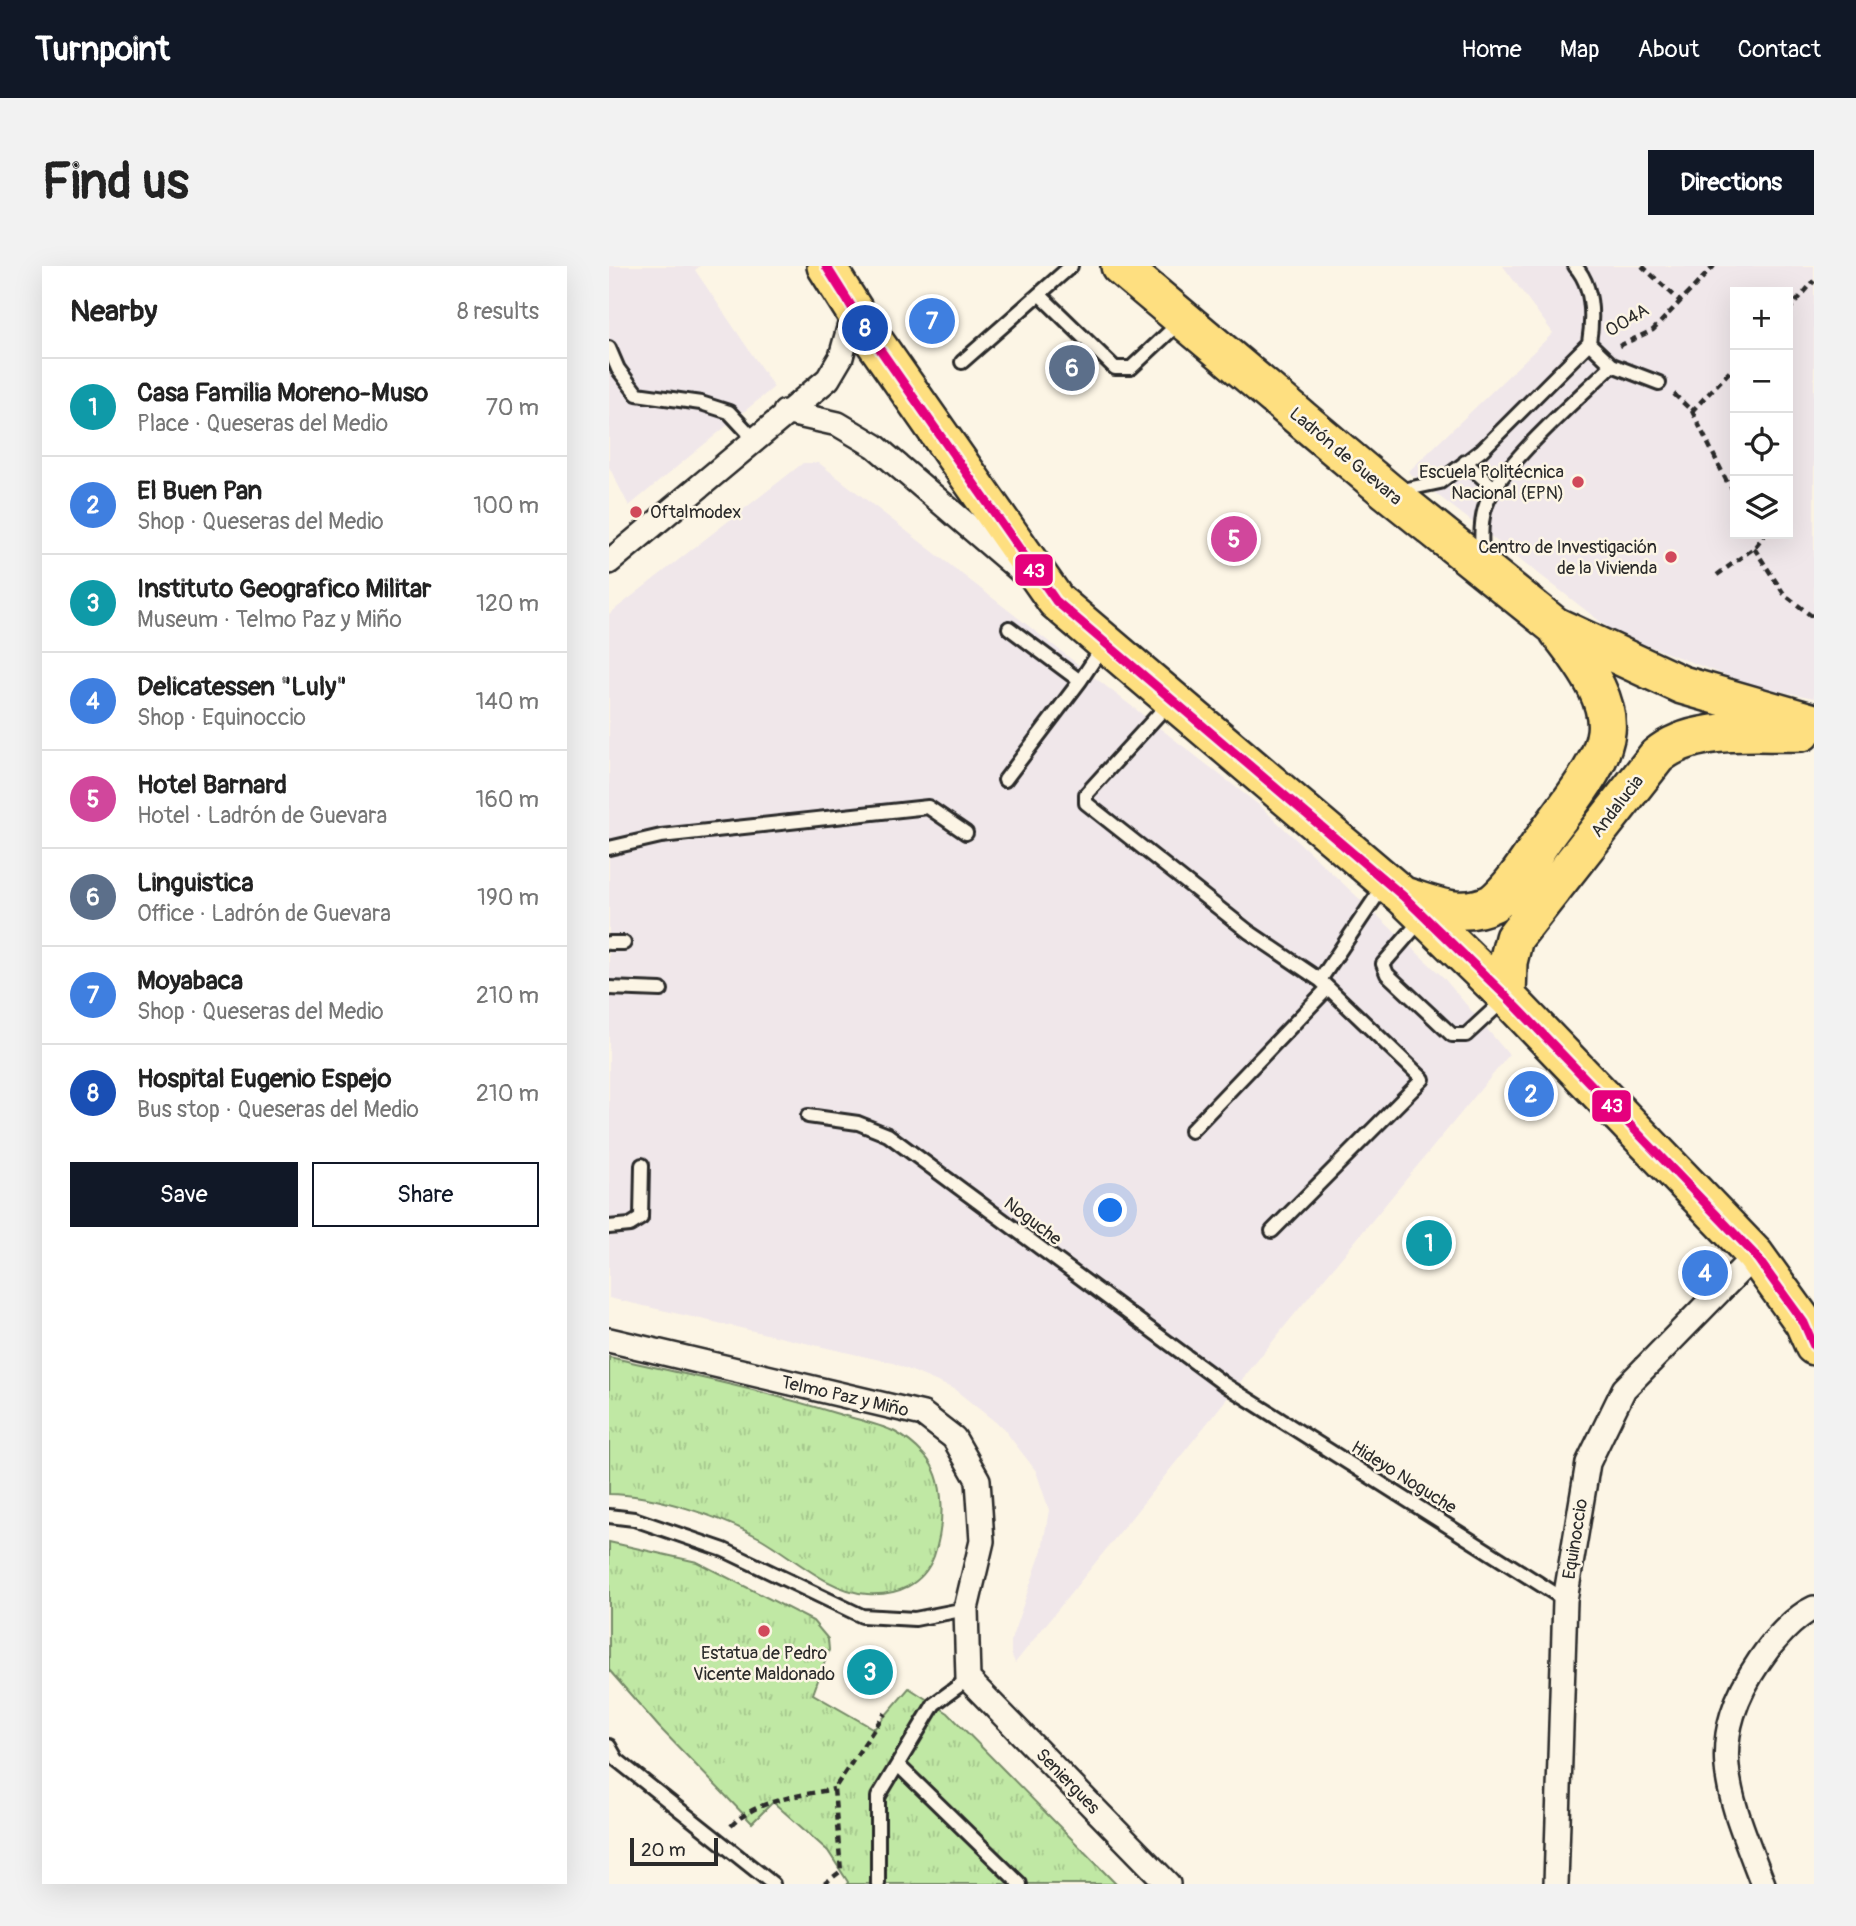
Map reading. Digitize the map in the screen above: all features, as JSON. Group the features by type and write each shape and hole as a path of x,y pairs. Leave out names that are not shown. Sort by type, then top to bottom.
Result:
{"main road":[{"path":"826,266 1056,601 1173,698 1404,898 1507,997 1755,1255 1804,1323 1814,1346"},
{"name":"Ladrón de Guevara","path":"1120,266 1387,491 1555,626 1682,685 1814,723"},
{"path":"1404,898 1467,912 1493,903 1596,768 1606,730 1604,704 1585,665 1555,626"},
{"name":"Andalucia","path":"1507,997 1508,962 1514,938 1657,756 1678,741 1703,736 1814,732"}],"street":[{"path":"609,562 828,379 841,357 854,310"},
{"path":"786,412 838,424 875,446 1056,601"},
{"name":"Equinoccio","path":"1556,1884 1565,1600 1588,1463 1624,1389 1755,1255"},
{"name":"Telmo Paz y Miño","path":"609,1340 923,1414 954,1438 978,1480 982,1541 966,1609 968,1679"},
{"path":"1762,1884 1730,1798 1726,1770 1728,1728 1740,1689 1767,1650 1805,1612 1814,1608"},
{"name":"Seniergues","path":"968,1679 1168,1884"}],"lane":[{"path":"962,362 1071,266"},
{"path":"1387,491 1411,490 1440,482 1482,450 1590,343 1592,324 1588,286 1575,266"},
{"path":"1040,295 1115,368 1122,370 1131,368 1183,319"},
{"path":"1590,343 1602,354"},
{"path":"609,348 618,369 637,394 701,403 729,412 755,441"},
{"name":"004A","path":"1602,354 1612,365 1660,383"},
{"path":"1483,569 1483,515 1494,488 1517,459 1612,365"},
{"path":"1465,462 1494,488"},
{"path":"1009,628 1080,681"},
{"path":"1005,780 1107,642"},
{"path":"1173,698 1156,721 1086,794 1086,803 1249,932 1323,985 1423,1079 1272,1231"},
{"path":"609,848 661,836 928,807 966,833"},
{"path":"1191,1131 1404,898"},
{"path":"1404,898 1383,964 1387,974 1452,1035 1460,1037 1466,1035 1507,997"},
{"path":"609,943 624,943"},
{"path":"609,988 661,990"},
{"name":"Noguche","path":"808,1116 858,1123 888,1135 1224,1384"},
{"path":"609,1227 630,1225 641,1218 642,1166"},
{"name":"Hideyo Noguche","path":"1224,1384 1565,1600"},
{"path":"609,1516 634,1519 724,1550 862,1616 915,1619 966,1609"},
{"path":"878,1884 878,1797 934,1704 968,1679"},
{"path":"609,1746 613,1759 773,1884"},
{"path":"898,1765 1020,1884"}],"path":[{"path":"1642,266 1681,302"},
{"name":"004A","path":"1602,354 1653,330 1714,266"},
{"path":"1793,305 1814,281"},
{"path":"1692,411 1730,371"},
{"path":"1660,383 1692,411 1730,486"},
{"path":"1717,575 1754,548 1761,539"},
{"path":"1754,548 1784,594 1814,618"},
{"path":"824,1884 841,1871 834,1789 885,1713"},
{"path":"718,1839 743,1814 772,1801 834,1789"}],"shaded area":[{"path":"609,266 700,266 695,270 774,387 629,506 609,467"},
{"name":"Escuela Politécnica Nacional (EPN)","path":"1503,266 1814,266 1814,698 1751,685 1615,633 1408,472 1553,333"},
{"path":"803,463 819,463 1260,806 1442,976 1509,1055 1289,1321 1015,1663 1011,1653 1011,1640 1042,1550 1049,1510 1036,1471 1003,1428 954,1389 893,1363 609,1298 609,614"}],"green space":[{"path":"609,1357 779,1397 888,1429 911,1442 931,1465 940,1490 940,1531 929,1566 916,1581 898,1591 878,1594 853,1592 825,1580 760,1538 726,1522 666,1502 609,1494"},
{"path":"609,1542 697,1562 813,1621 828,1639 829,1650 813,1694 874,1729 909,1688 948,1713 1116,1884 847,1884 828,1851 773,1802 752,1823 659,1727 609,1670"}],"transit line":[{"name":"43","path":"826,266 865,328 1056,601 1403,896 1507,997 1755,1255 1804,1323 1814,1346"}],"place":[{"name":"Moyabaca","path":"932,321"},
{"name":"Hospital Eugenio Espejo","path":"865,328"},
{"name":"Linguistica","path":"1072,368"},
{"name":"Escuela Politécnica Nacional (EPN)","path":"1578,482"},
{"name":"Oftalmodex","path":"636,512"},
{"name":"Hotel Barnard","path":"1234,539"},
{"name":"Centro de Investigación de la Vivienda","path":"1671,557"},
{"name":"El Buen Pan","path":"1531,1094"},
{"name":"Casa Familia Moreno-Muso","path":"1429,1243"},
{"name":"Delicatessen \"Luly\"","path":"1705,1273"},
{"name":"Estatua de Pedro Vicente Maldonado","path":"764,1631"},
{"name":"Instituto Geografico Militar","path":"870,1672"}]}
